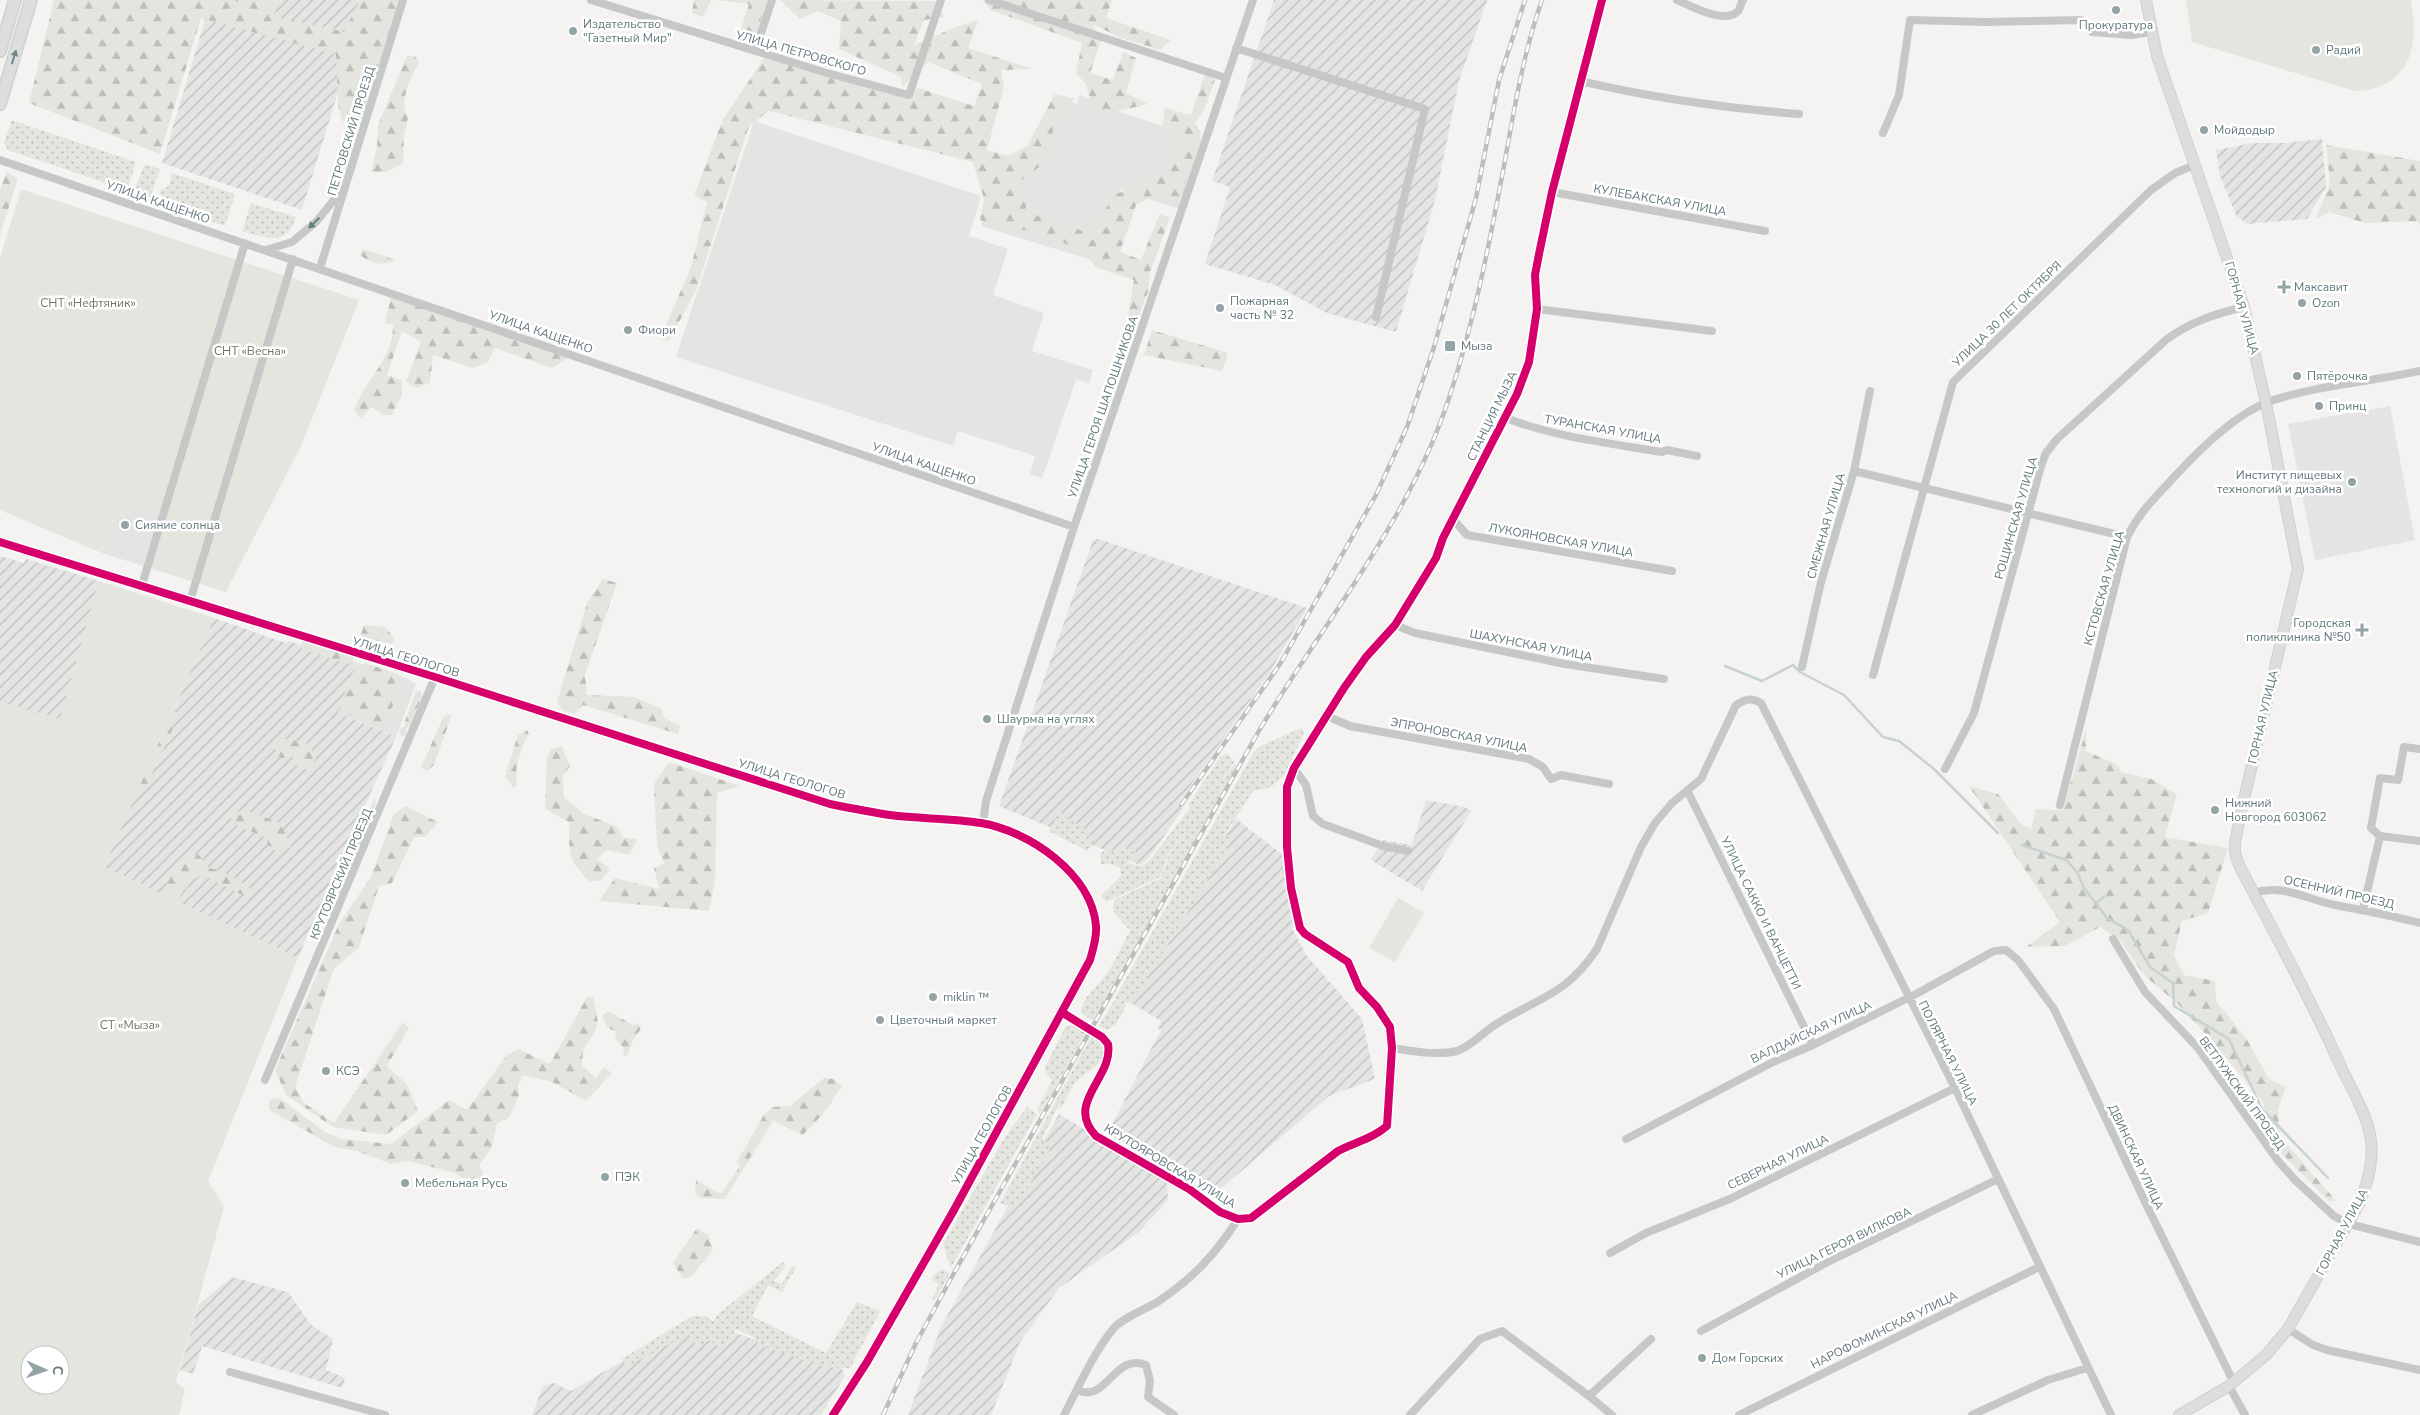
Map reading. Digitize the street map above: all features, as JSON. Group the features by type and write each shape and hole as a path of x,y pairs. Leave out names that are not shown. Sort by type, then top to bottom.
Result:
{"main road":[{"path":"0,51 15,0"},
{"path":"0,104 31,0"},
{"name":"ГОРНАЯ УЛИЦА","path":"2146,0 2157,56 2244,307 2266,403 2298,569 2235,842 2235,853 2253,893 2320,1018 2370,1135 2371,1149 2368,1182 2348,1224 2288,1329 2266,1355 2231,1384 2179,1415"}],"street":[{"name":"ПЕТРОВСКИЙ ПРОЕЗД","path":"320,268 403,0"},
{"name":"УЛИЦА ПЕТРОВСКОГО","path":"591,0 755,52 909,95 941,0"},
{"path":"755,52 772,0"},
{"path":"989,0 1226,78"},
{"name":"УЛИЦА ГЕРОЯ ШАПОШНИКОВА","path":"983,823 986,801 1074,527 1252,0"},
{"name":"СТАНЦИЯ МЫЗА","path":"1238,1219 1251,1218 1338,1151 1351,1144 1369,1139 1387,1126 1392,1048 1390,1027 1377,1007 1359,988 1348,962 1305,934 1300,928 1291,888 1287,847 1287,786 1294,768 1327,716 1366,658 1395,625 1436,558 1443,538 1506,418 1530,362 1537,309 1535,275 1552,192 1602,0"},
{"path":"1677,0 1721,16 1730,15 1738,11 1743,0"},
{"path":"1884,132 1900,94 1910,20 1986,22 2081,20 2092,32 2131,34 2151,32"},
{"path":"1236,48 1425,109 1376,317"},
{"path":"1580,81 1641,95 1726,108 1799,114"},
{"name":"УЛИЦА КАЩЕНКО","path":"0,160 1074,527"},
{"name":"УЛИЦА 30 ЛЕТ ОКТЯБРЯ","path":"1872,675 1953,382 2151,190 2176,173 2195,165"},
{"path":"266,250 292,242 316,222 345,186"},
{"name":"КУЛЕБАКСКАЯ УЛИЦА","path":"1552,192 1765,231"},
{"path":"142,586 245,243"},
{"path":"190,601 294,259"},
{"name":"РОЩИНСКАЯ УЛИЦА","path":"1946,769 1974,713 2027,514 2046,453 2057,439 2167,339 2180,330 2212,314 2244,307"},
{"path":"1537,309 1712,331"},
{"name":"КСТОВСКАЯ УЛИЦА","path":"2060,805 2127,537 2137,517 2210,441 2229,426 2266,403 2327,388 2420,371"},
{"name":"СМЕЖНАЯ УЛИЦА","path":"1802,667 1821,582 1854,471 1870,391"},
{"name":"ТУРАНСКАЯ УЛИЦА","path":"1506,418 1530,428 1565,436 1697,456"},
{"path":"1854,471 2127,537"},
{"name":"ЛУКОЯНОВСКАЯ УЛИЦА","path":"1453,519 1468,535 1672,571"},
{"name":"УЛИЦА ГЕОЛОГОВ","path":"0,542 435,677 830,804 890,815 983,823 1036,844 1052,855 1073,876 1087,897 1096,927 1095,942 1090,960 1063,1013 867,1362 833,1415"},
{"name":"ШАХУНСКАЯ УЛИЦА","path":"1395,625 1415,633 1565,664 1664,679"},
{"name":"КРУТОЯРСКИЙ ПРОЕЗД","path":"265,1080 435,677"},
{"name":"ПОЛЯРНАЯ УЛИЦА","path":"1688,792 1701,778 1707,768 1736,705 1751,699 1761,703 1955,1088 2110,1415"},
{"name":"ЭПРОНОВСКАЯ УЛИЦА","path":"1327,716 1350,726 1529,759 1543,767 1551,779 1561,775 1609,784"},
{"path":"2420,749 2404,747 2398,780 2380,778 2371,828 2380,836 2420,841"},
{"path":"1294,768 1306,785 1313,816 1323,824 1383,846 1408,850"},
{"path":"1392,1048 1435,1053 1464,1048 1496,1024 1558,991 1587,964 1607,929 1641,847 1655,823 1666,810 1688,792"},
{"name":"УЛИЦА САККО И ВАНЦЕТТИ","path":"1688,792 1813,1045"},
{"path":"2363,909 2380,836"},
{"name":"ОСЕННИЙ ПРОЕЗД","path":"2253,893 2270,888 2304,895 2323,902 2363,909 2420,923"},
{"name":"ВЕТЛУЖСКИЙ ПРОЕЗД","path":"2113,939 2145,992 2198,1048 2278,1161 2334,1216 2348,1224"},
{"name":"ВАЛДАЙСКАЯ УЛИЦА","path":"1626,1139 1771,1063 1813,1045 1908,998 1994,951 2006,950"},
{"name":"ДВИНСКАЯ УЛИЦА","path":"2006,950 2018,960 2054,1009 2245,1415"},
{"name":"КРУТОЯРОВСКАЯ УЛИЦА","path":"1063,1013 1102,1037 1108,1044 1107,1059 1085,1106 1084,1116 1087,1126 1096,1136 1189,1189 1220,1212 1238,1219"},
{"name":"СЕВЕРНАЯ УЛИЦА","path":"1610,1253 1646,1233 1732,1198 1955,1088"},
{"name":"УЛИЦА ГЕРОЯ ВИЛКОВА","path":"1701,1331 1826,1263 1998,1179"},
{"path":"1064,1415 1114,1327 1159,1300 1192,1276 1217,1251 1238,1219"},
{"path":"2348,1224 2420,1242"},
{"name":"НАРОФОМИНСКАЯ УЛИЦА","path":"1739,1415 2040,1267"},
{"path":"2288,1329 2299,1338 2327,1350 2420,1370"},
{"path":"1410,1415 1480,1339 1502,1332 1612,1415"},
{"path":"1589,1396 1650,1339"},
{"path":"1077,1390 1090,1394 1097,1391 1123,1366 1139,1363 1146,1366 1149,1372 1148,1397 1174,1415"},
{"path":"1972,1415 2048,1380 2087,1368"},
{"path":"230,1372 385,1415"}],"shaded area":[{"path":"199,0 378,0 341,82 302,210 162,163 208,10"},
{"path":"1274,0 1487,0 1459,81 1435,200 1396,332 1327,313 1275,285 1205,264 1230,187 1212,181"},
{"path":"1080,95 1105,103 1110,109 1201,138 1179,209 1121,190 1098,262 981,226 996,176 1035,158 1053,96 1077,104"},
{"path":"754,121 981,196 969,236 1008,249 993,295 1044,313 1032,351 1093,370 1089,383 1076,380 1042,478 1030,474 1035,456 958,431 953,446 676,357"},
{"path":"2322,139 2326,187 2307,219 2247,224 2236,215 2220,176 2216,150 2252,143 2284,143"},
{"name":"Институт пищевых технологий и дизайна","path":"2390,406 2415,540 2315,560 2288,424"},
{"path":"119,503 160,516 143,566 102,553"},
{"path":"1098,539 1307,608 1270,672 1177,805 1183,809 1148,859 1140,865 999,806 1093,540"},
{"path":"0,556 24,563 26,559 99,581 60,720 0,702"},
{"path":"214,618 286,643 289,641 359,663 338,713 396,737 335,872 338,874 329,896 325,895 298,958 104,867"},
{"path":"359,663 406,678 416,684 396,737 338,713"},
{"path":"1426,800 1465,807 1471,811 1422,891 1371,860 1383,840 1412,845"},
{"path":"1236,819 1282,854 1293,930 1307,956 1362,1019 1375,1079 1329,1096 1217,1192 1107,1134 1161,1030 1158,1028 1161,1021 1126,1000"},
{"path":"1059,1114 1167,1179 1168,1200 1139,1232 1059,1288 1020,1342 991,1415 908,1415 941,1327"},
{"path":"232,1277 288,1292 311,1325 333,1339 326,1370 345,1378 342,1388 202,1346 193,1374 180,1370 198,1305"},
{"path":"704,1322 750,1338 840,1364 845,1376 821,1415 532,1415 543,1386 554,1383 571,1391 687,1323"}],"green space":[{"path":"54,0 231,0 241,3 243,0 279,0 274,16 344,32 360,0 399,0 359,127 342,121 338,104 336,54 201,18 160,154 29,103"},
{"path":"694,0 711,0 703,17 692,13"},
{"path":"716,0 767,0 754,40 739,35 749,4"},
{"path":"780,0 937,1 944,17 924,20 914,45 978,20 968,48 1032,69 1001,70 1004,87 987,150 1008,156 1027,146 1055,94 1075,99 1060,110 1042,165 1019,182 1014,197 1027,202 1025,211 1089,233 1116,194 1164,176 1183,138 1162,129 1165,108 1191,115 1205,74 1215,80 1205,108 1195,123 1201,132 1180,200 1170,204 1151,197 1136,205 1120,252 1141,260 1160,213 1170,218 1150,272 1148,292 1135,326 1128,316 1134,280 1095,267 1084,250 1025,230 1011,230 980,220 984,199 973,162 769,111 749,126 697,288 669,341 660,339 691,267 707,202 694,196 722,121 764,58 906,98 918,88 974,106 982,84 928,62 902,87 901,77 839,49 841,21 818,11 800,19"},
{"path":"983,0 1112,0 1106,18 1171,40 1160,50 1121,38 1092,24 1101,40 1090,73 1113,80 1123,52 1136,58 1126,93 1148,104 1110,113 1092,107 1086,84 1076,73 1082,43 991,10"},
{"name":"Радий","path":"2186,0 2411,0 2414,34 2407,63 2399,74 2388,83 2355,91 2192,42"},
{"path":"407,56 415,56 419,62 405,97 405,111 408,118 404,137 403,163 386,172 371,172 377,147 378,125"},
{"path":"12,120 136,162 127,190 8,150 4,143"},
{"path":"2326,145 2420,161 2420,225 2417,221 2365,223 2329,212 2315,220 2330,184"},
{"path":"145,164 160,169 150,198 133,193"},
{"path":"6,172 18,178 0,236 0,191"},
{"path":"172,173 235,194 225,226 156,204 161,190 169,186"},
{"path":"21,189 359,300 302,444 226,592 143,566 160,516 119,503 102,553 0,510 0,258"},
{"path":"251,203 296,217 292,227 281,237 274,238 242,231"},
{"path":"363,249 396,260 381,264 373,263 360,255"},
{"path":"391,297 569,358 552,368 495,348 488,362 473,368 433,355 430,383 416,388 406,382 421,342 402,331 387,375 402,380 402,394 392,415 383,415 372,407 361,418 354,410 384,358 392,336 393,324 385,323"},
{"path":"1152,330 1228,353 1222,371 1144,355"},
{"path":"603,579 617,583 585,675 587,695 634,697 662,709 664,718 680,726 678,734 583,705 574,714 563,711 557,702 587,603"},
{"name":"СТ «Мыза»","path":"99,581 214,618 104,867 298,958 208,1181 224,1207 176,1382 185,1389 179,1415 0,1415 0,702 60,719"},
{"path":"364,625 385,627 395,639 392,644 360,637"},
{"path":"302,639 353,655 353,663 348,664 301,649"},
{"path":"365,663 398,674 398,687 394,703 387,717 379,726 343,713 339,707 355,667"},
{"path":"416,691 421,691 422,696 411,725 407,727 406,736 402,737 399,733 401,728 405,726"},
{"path":"176,712 173,728 146,787 134,784 158,713"},
{"path":"452,714 434,765 427,771 421,767 444,716"},
{"path":"1302,728 1304,734 1283,777 1271,787 1253,791 1226,833 1232,841 1133,1001 1123,1004 1126,1006 1115,1026 1106,1030 1099,1026 1115,999 1122,1004 1115,998 1254,752 1260,746"},
{"path":"2086,729 2086,751 2118,765 2121,772 2151,779 2177,794 2165,837 2228,848 2208,913 2182,921 2174,956 2184,975 2215,981 2216,1001 2246,1038 2269,1079 2286,1087 2278,1109 2280,1136 2336,1201 2329,1201 2277,1149 2263,1102 2179,1005 2144,975 2119,939 2100,927 2065,946 2026,947 2060,922 1969,786 1998,794 2020,823 2031,829 2036,809 2063,810"},
{"path":"527,730 529,734 520,752 517,765 517,785 513,788 505,776 518,735"},
{"path":"277,737 307,743 316,755 311,770 297,768 293,757 280,758 274,748"},
{"path":"562,746 570,766 563,776 564,797 584,814 618,827 623,838 638,839 629,855 607,850 597,859 610,869 601,881 589,881 576,866 570,848 569,822 545,809 547,757 551,749"},
{"path":"1228,753 1234,762 1217,787 1235,763 1236,767 1093,1021 1084,1015 1081,1010 1083,1005 1087,997 1110,969 1130,931 1113,911 1114,900 1161,878 1169,855 1188,828 1168,855 1160,877 1106,902 1101,896 1121,876 1120,868 1111,864 1101,864 1100,855 1102,852 1123,848 1137,852 1128,863 1141,866 1150,860 1189,809 1189,804 1220,757"},
{"path":"669,762 740,786 717,793 715,882 709,911 599,901 615,878 659,889 654,868 664,863 657,846 654,784"},
{"path":"375,798 374,816 368,834 358,852 347,865 343,863"},
{"path":"405,806 438,822 425,837 414,837 392,883 379,886 359,947 334,969 295,1087 304,1103 334,1123 403,1022 409,1028 387,1066 407,1084 418,1111 386,1135 333,1127 286,1095 275,1070 339,924 371,877 394,814"},
{"path":"244,810 281,823 291,847 280,852 269,848 267,838 231,823 231,814"},
{"path":"1059,812 1084,829 1095,842 1087,851 1049,831"},
{"path":"198,854 209,868 222,871 256,892 244,896 205,876 192,879 180,899 166,902 166,885 180,858"},
{"path":"1398,898 1424,913 1395,962 1369,948"},
{"path":"587,997 593,997 598,1022 593,1035 584,1048 582,1066 596,1078 604,1067 612,1073 586,1101 552,1082 523,1075 518,1085 519,1096 509,1118 497,1123 492,1147 479,1165 484,1176 479,1190 455,1173 408,1161 391,1164 357,1151 335,1147 269,1110 269,1101 274,1098 281,1099 325,1132 342,1139 391,1144 449,1100 467,1110 506,1056 518,1049 550,1064"},
{"path":"608,1011 633,1025 638,1023 641,1029 634,1038 627,1056 623,1056 624,1048 615,1039 616,1032 607,1027 602,1016"},
{"path":"1073,1023 1085,1030 1085,1034 1040,1114 1037,1110 1052,1081 1044,1069 1065,1028"},
{"path":"1092,1035 1102,1040 1104,1048 1101,1060 1075,1083 1060,1111 1059,1104 1042,1139 1052,1146 1016,1208 1000,1203"},
{"path":"824,1078 834,1079 842,1086 823,1114 803,1135 773,1121 725,1199 699,1198 695,1193 696,1180 721,1194 740,1166 736,1163 764,1115 773,1107 790,1106"},
{"path":"1027,1107 1037,1114 951,1268 943,1244 1005,1137"},
{"path":"697,1228 708,1235 713,1250 691,1277 683,1279 673,1263"},
{"path":"783,1262 786,1266 774,1281 782,1284 793,1265 796,1267 782,1292 768,1285 752,1316 826,1353 857,1302 880,1311 850,1368 824,1367 759,1345 755,1338 736,1329 723,1350 709,1340 699,1347 688,1334 626,1367 622,1359 692,1316 705,1316 713,1321 718,1314"},
{"path":"941,1269 950,1273 935,1300 931,1300 939,1285 931,1278"}],"waterway":[{"path":"1725,666 1762,681 1793,665 1800,672 1844,695 1883,737 1899,741 1934,769 1998,833"},
{"path":"2022,845 2066,860 2077,872 2084,888 2107,918 2128,930 2150,967 2173,983 2174,1006 2229,1039 2262,1109 2328,1178"},
{"path":"2095,903 2104,897"}],"railway":[{"path":"1181,805 1280,664 1376,495 1407,427 1434,347 1476,198 1499,80 1525,0"},
{"path":"883,1415 916,1343 954,1273 1260,729 1364,569 1412,486 1432,443 1458,370 1493,225 1529,41 1542,0"}],"cycle path":[{"path":"1063,1013 1102,1037 1108,1044 1108,1056 1104,1068 1087,1101 1085,1112 1088,1124 1096,1136 1189,1189 1220,1212 1238,1219 1251,1218 1338,1151 1369,1137 1387,1126 1392,1048 1390,1027 1377,1007 1359,988 1348,962 1305,934 1300,928 1291,888 1287,847 1287,787 1294,768 1344,688 1366,657 1395,625 1436,558 1443,538 1517,394 1529,362 1537,309 1535,275 1552,192 1602,0"},
{"path":"0,542 435,677 830,804 890,815 970,821 1000,828 1019,835 1037,845 1071,873 1083,889 1092,907 1096,930 1090,960 954,1210 867,1362 833,1415"}],"place":[{"name":"Прокуратура","path":"2116,10"},
{"name":"Издательство \"Газетный Мир\"","path":"573,31"},
{"name":"Радий","path":"2316,50"},
{"name":"Мойдодыр","path":"2204,130"},
{"name":"Максавит","path":"2284,287"},
{"name":"Ozon","path":"2302,303"},
{"name":"Пожарная часть № 32","path":"1220,308"},
{"name":"Фиори","path":"628,330"},
{"name":"Мыза","path":"1450,346"},
{"name":"Пятёрочка","path":"2297,376"},
{"name":"Принц","path":"2319,406"},
{"name":"Институт пищевых технологий и дизайна","path":"2352,482"},
{"name":"Сияние солнца","path":"125,525"},
{"name":"Городская поликлиника №50","path":"2362,630"},
{"name":"Шаурма на углях","path":"987,719"},
{"name":"Нижний Новгород 603062","path":"2215,810"},
{"name":"miklin ™","path":"933,997"},
{"name":"Цветочный маркет","path":"880,1020"},
{"name":"КСЭ","path":"326,1071"},
{"name":"ПЭК","path":"605,1177"},
{"name":"Мебельная Русь","path":"405,1183"},
{"name":"Дом Горских","path":"1702,1358"}],"park label":[{"name":"СНТ «Нефтяник»","path":"88,303"},
{"name":"СНТ «Весна»","path":"250,351"}]}
